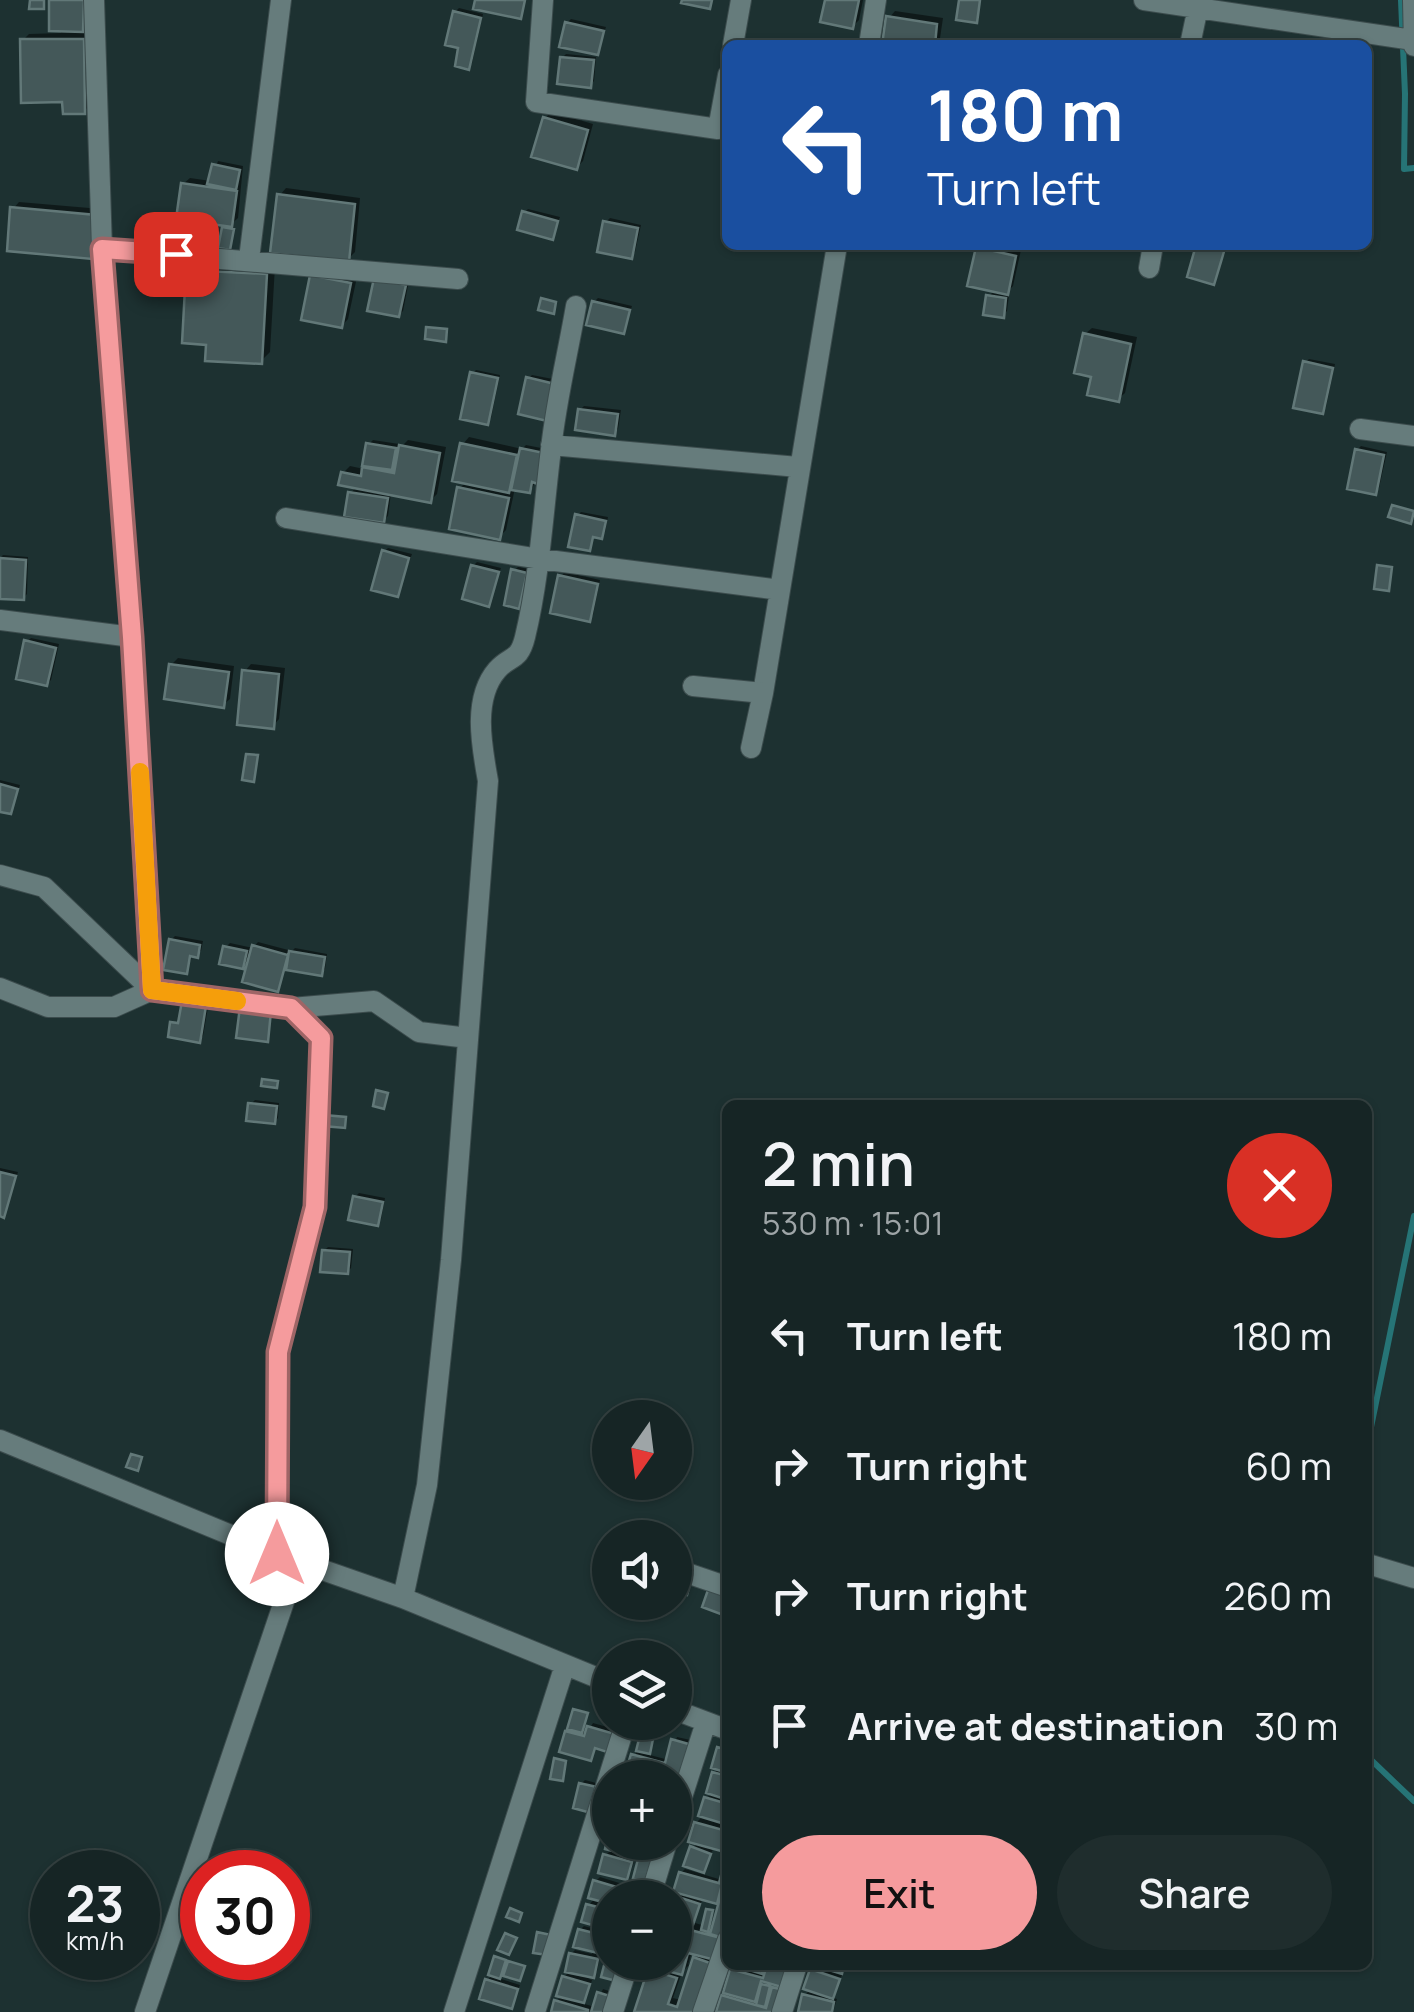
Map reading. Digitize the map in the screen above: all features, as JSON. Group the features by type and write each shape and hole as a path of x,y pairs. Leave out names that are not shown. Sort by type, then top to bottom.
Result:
{"street":[{"path":"94,0 102,249 132,637 152,990"},
{"path":"249,259 281,0"},
{"path":"544,0 536,102 718,129 722,107"},
{"path":"734,40 741,0"},
{"path":"870,40 876,0"},
{"path":"1144,0 1408,40 1413,0"},
{"path":"1191,40 1198,7"},
{"path":"102,249 458,279"},
{"path":"751,748 835,250"},
{"path":"1149,268 1152,250"},
{"path":"403,1598 427,1484 450,1260 488,781 480,736 485,696 497,670 518,656 540,560 551,444 576,306"},
{"path":"1360,429 1414,436"},
{"path":"551,444 798,467"},
{"path":"286,518 540,560 780,590"},
{"path":"0,620 132,637"},
{"path":"693,686 763,693"},
{"path":"0,875 44,887 152,990"},
{"path":"0,988 48,1007 114,1007 152,990 291,1008 374,1001 419,1032 468,1038"},
{"path":"144,2012 289,1587 277,1554 278,1352 315,1207 321,1038 291,1008"},
{"path":"0,1440 277,1554 403,1598 592,1676"},
{"path":"1372,1565 1414,1578"},
{"path":"692,1574 722,1584"},
{"path":"454,2012 565,1665"},
{"path":"692,1717 722,1728"},
{"path":"692,1765 706,1722"},
{"path":"535,2012 620,1740"},
{"path":"703,2012 722,1956"},
{"path":"782,2012 795,1970"},
{"path":"613,2012 623,1980"}],"building":[{"path":"30,0 44,0 44,9 29,9"},
{"path":"49,0 84,0 83,32 49,31"},
{"path":"475,0 525,0 521,19 473,9"},
{"path":"712,0 710,9 681,3"},
{"path":"825,0 859,0 853,29 820,22"},
{"path":"959,0 980,0 977,23 956,20"},
{"path":"453,11 481,18 469,70 455,66 458,48 445,45"},
{"path":"886,16 937,24 935,40 883,40"},
{"path":"565,22 604,31 598,55 559,47"},
{"path":"20,39 84,39 85,114 63,114 62,102 21,103"},
{"path":"560,57 594,60 591,88 557,84"},
{"path":"543,117 588,130 577,170 531,157"},
{"path":"212,164 240,170 236,190 207,184"},
{"path":"181,183 237,191 232,227 176,219"},
{"path":"277,194 355,204 349,262 270,253"},
{"path":"10,207 96,215 92,259 7,251"},
{"path":"522,211 558,221 553,240 517,230"},
{"path":"603,221 638,228 632,259 597,252"},
{"path":"222,227 234,229 230,250 218,248"},
{"path":"975,250 1016,256 1008,295 967,286"},
{"path":"1195,250 1224,250 1214,285 1187,277"},
{"path":"186,270 267,274 262,364 205,361 206,345 182,343"},
{"path":"310,275 351,283 342,328 301,320"},
{"path":"374,278 406,285 399,317 367,311"},
{"path":"986,295 1006,298 1004,318 983,315"},
{"path":"541,298 556,302 554,314 538,310"},
{"path":"592,301 630,310 624,334 586,325"},
{"path":"426,327 447,329 446,342 425,339"},
{"path":"1083,333 1131,344 1119,402 1087,395 1091,377 1074,373"},
{"path":"1303,361 1333,368 1323,414 1293,408"},
{"path":"470,372 498,378 488,425 460,419"},
{"path":"526,377 555,384 547,421 518,414"},
{"path":"578,409 618,414 615,436 575,430"},
{"path":"366,443 396,448 392,470 362,466"},
{"path":"460,443 517,455 509,493 452,481"},
{"path":"399,445 440,453 431,503 338,485 341,472 361,476 362,467 394,473"},
{"path":"520,448 544,453 538,484 532,482 530,493 511,490"},
{"path":"1355,449 1384,455 1376,495 1347,489"},
{"path":"457,487 509,498 500,540 449,529"},
{"path":"348,492 388,498 384,523 344,517"},
{"path":"1392,505 1414,511 1411,524 1388,517"},
{"path":"575,514 606,521 602,539 593,537 590,551 568,547"},
{"path":"382,550 409,558 398,597 371,590"},
{"path":"0,558 26,560 24,600 0,599"},
{"path":"471,565 499,572 489,607 462,599"},
{"path":"1377,565 1392,567 1389,591 1374,589"},
{"path":"511,569 527,573 519,609 504,605"},
{"path":"558,575 598,584 590,622 550,613"},
{"path":"24,640 56,648 47,686 16,679"},
{"path":"169,664 229,672 224,708 164,699"},
{"path":"242,670 279,674 274,729 237,725"},
{"path":"246,754 258,755 254,782 242,780"},
{"path":"0,784 18,789 11,814 0,812"},
{"path":"169,939 200,945 198,958 190,956 187,974 163,970"},
{"path":"252,945 288,955 278,992 242,982"},
{"path":"223,946 247,951 243,969 219,964"},
{"path":"289,951 325,957 322,976 286,970"},
{"path":"182,1001 206,1006 200,1043 168,1037 170,1022 178,1023"},
{"path":"240,1007 271,1011 268,1042 236,1038"},
{"path":"262,1079 278,1081 277,1088 261,1086"},
{"path":"376,1090 388,1093 384,1109 373,1106"},
{"path":"248,1103 277,1106 275,1124 246,1121"},
{"path":"324,1115 346,1117 345,1128 323,1126"},
{"path":"0,1172 16,1176 4,1218 0,1216"},
{"path":"353,1196 383,1202 378,1226 348,1220"},
{"path":"322,1250 350,1252 348,1274 320,1272"},
{"path":"131,1454 142,1457 138,1471 126,1467"},
{"path":"709,1587 722,1591 722,1614 702,1607"},
{"path":"573,1709 588,1713 582,1733 567,1729"},
{"path":"587,1726 592,1727 592,1740 613,1740 610,1753 595,1748 591,1761 559,1752 565,1731 584,1736"},
{"path":"639,1740 653,1740 650,1754 636,1751"},
{"path":"671,1740 692,1745 689,1760 666,1760"},
{"path":"717,1747 722,1748 722,1771 711,1768"},
{"path":"631,1754 653,1760 629,1760"},
{"path":"554,1758 566,1761 563,1781 550,1779"},
{"path":"712,1772 722,1774 722,1798 706,1793"},
{"path":"579,1783 592,1786 591,1813 573,1808"},
{"path":"704,1797 722,1802 722,1823 698,1816"},
{"path":"694,1822 722,1830 721,1851 692,1843"},
{"path":"692,1847 711,1854 704,1873 683,1866 685,1860 692,1860"},
{"path":"601,1860 632,1862 627,1880 598,1873"},
{"path":"638,1860 658,1860 653,1880 633,1878"},
{"path":"679,1872 722,1884 717,1904 692,1897 692,1880 677,1880"},
{"path":"722,1891 722,1938 710,1934"},
{"path":"692,1901 700,1904 692,1925"},
{"path":"586,1904 592,1906 592,1925 581,1922"},
{"path":"510,1908 522,1913 519,1922 506,1917"},
{"path":"706,1909 713,1910 708,1932 701,1930"},
{"path":"578,1929 592,1932 592,1952 573,1947"},
{"path":"692,1930 721,1938 715,1960 692,1954"},
{"path":"537,1932 551,1935 548,1955 533,1953"},
{"path":"505,1933 517,1938 509,1955 497,1950"},
{"path":"569,1953 592,1958 592,1978 565,1972"},
{"path":"494,1956 506,1960 500,1979 488,1975"},
{"path":"693,1957 713,1964 697,2012 634,2012 644,1980 676,1980 668,2004 677,2007 686,1980 692,1980"},
{"path":"508,1961 525,1966 520,1981 503,1976"},
{"path":"730,1970 763,1978 765,1970 789,1970 785,1988 761,1981 755,2002 723,1993"},
{"path":"810,1970 840,1979 833,1999 803,1989"},
{"path":"562,1976 590,1984 584,2003 556,1996"},
{"path":"485,1979 518,1989 512,2009 479,1999"},
{"path":"761,1984 770,1986 765,2007 756,2005"},
{"path":"772,1987 783,1990 777,2012 716,2012 721,1995 766,2008"},
{"path":"597,1992 613,1997 608,2012 591,2012"},
{"path":"802,1994 834,2002 832,2012 798,2012"},
{"path":"554,2000 588,2010 588,2012 551,2012"}],"waterway":[{"path":"1401,0 1404,169 1414,168"},
{"path":"1372,1422 1414,1216"},
{"path":"1372,1761 1414,1801"}],"slow traffic":[{"path":"140,772 152,990 237,1001"}],"route":[{"path":"176,254 102,249 132,637 152,990 291,1008 321,1038 315,1207 278,1352 277,1554"}]}
